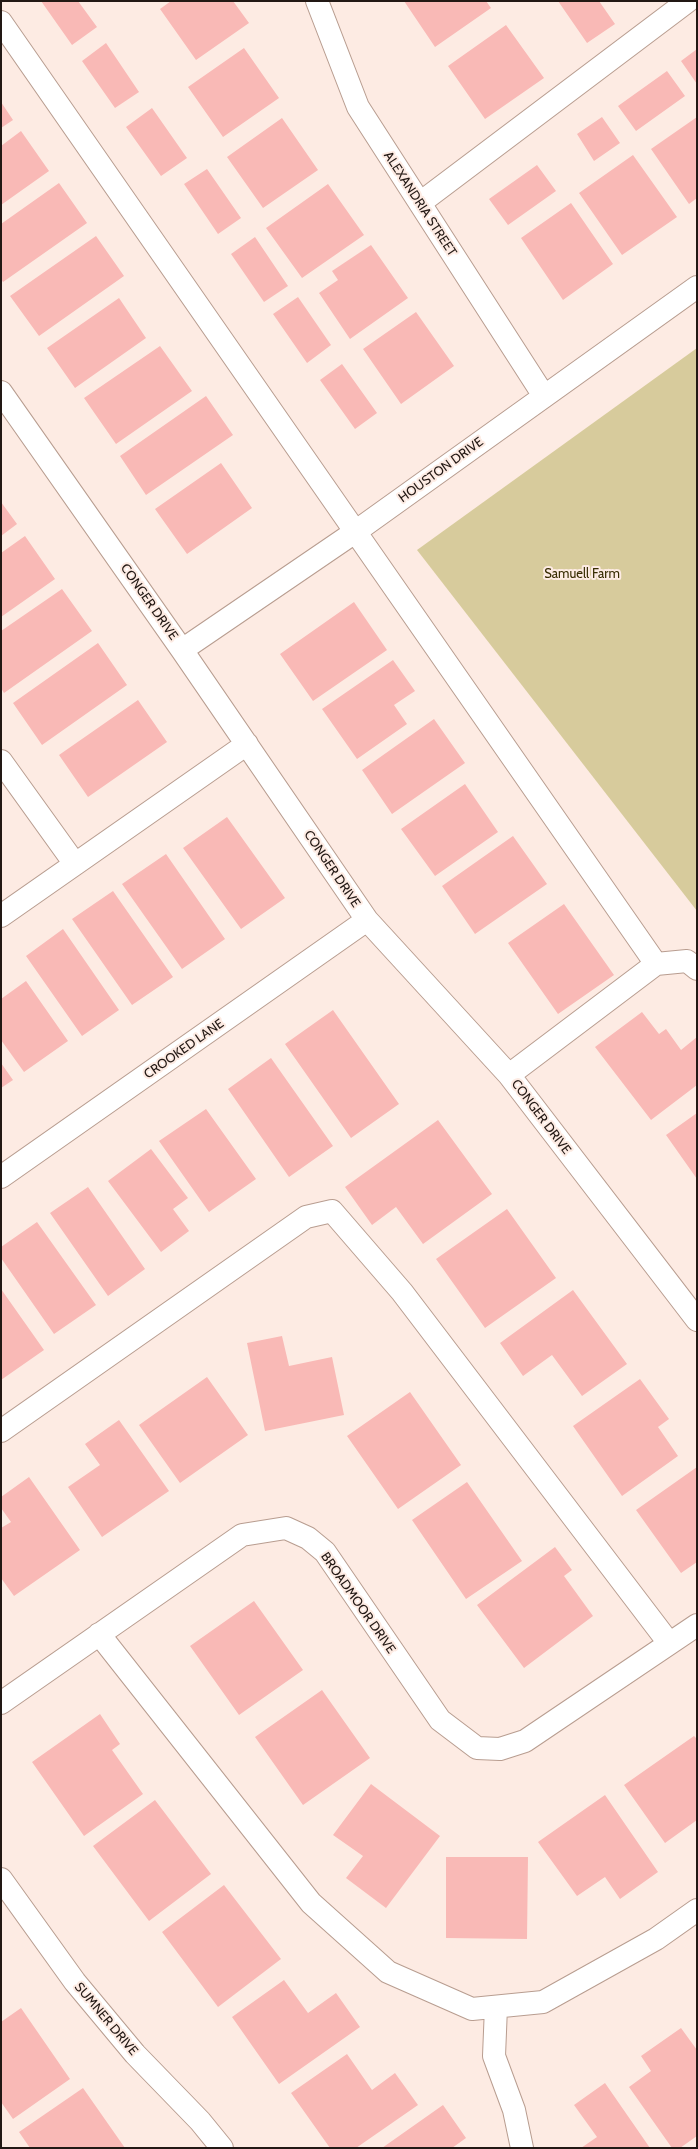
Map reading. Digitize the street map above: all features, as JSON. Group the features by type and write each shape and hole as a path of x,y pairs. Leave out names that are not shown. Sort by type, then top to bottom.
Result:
{"street":[{"name":"ALEXANDRIA STREET","path":"317,1 358,107 544,396"},
{"path":"420,203 688,1"},
{"path":"1,22 656,964"},
{"name":"HOUSTON DRIVE","path":"182,650 355,532 697,287"},
{"name":"CONGER DRIVE","path":"1,392 247,744 366,920 509,1075 697,1320"},
{"path":"1,916 247,744"},
{"path":"1,761 75,864"},
{"name":"CROOKED LANE","path":"1,1177 366,920"},
{"path":"509,1075 656,964 687,962 697,968"},
{"path":"1,1431 306,1217 332,1211 402,1292 670,1644"},
{"name":"BROADMOOR DRIVE","path":"1,1703 242,1535 286,1528 308,1538 324,1552 440,1720 478,1748 500,1748 525,1741 697,1625"},
{"path":"100,1634 311,1903 388,1972 472,2008 543,2002 656,1939 697,1910"},
{"name":"SUMNER DRIVE","path":"1,1879 75,1982 135,2054 200,2121 222,2148"},
{"path":"496,2007 494,2056 514,2110 522,2148"}],"green space":[{"name":"Samuell Farm","path":"697,348 697,911 417,550"}],"building":[{"path":"41,1 78,1 97,27 72,45"},
{"path":"171,1 233,1 249,23 196,60 160,9"},
{"path":"404,1 486,1 491,8 435,47"},
{"path":"558,1 599,1 615,24 587,43"},
{"path":"506,25 544,78 485,119 448,66"},
{"path":"106,43 139,92 115,108 82,61"},
{"path":"244,48 279,98 223,137 188,87"},
{"path":"697,49 697,84 681,61"},
{"path":"667,71 685,96 636,131 618,106"},
{"path":"1,102 13,120 1,128"},
{"path":"152,108 187,158 161,176 126,127"},
{"path":"602,117 620,143 594,161 577,134"},
{"path":"697,117 697,198 689,204 651,149"},
{"path":"282,118 318,170 263,208 227,157"},
{"path":"21,131 49,171 1,205 1,146"},
{"path":"633,155 677,217 622,255 579,193"},
{"path":"537,165 556,191 508,225 489,199"},
{"path":"207,169 241,218 218,234 184,184"},
{"path":"59,183 87,223 3,282 1,279 1,224"},
{"path":"328,184 364,235 302,278 266,228"},
{"path":"571,203 613,264 563,300 521,238"},
{"path":"96,236 124,276 39,336 10,296"},
{"path":"255,237 288,286 264,302 231,254"},
{"path":"371,245 408,298 350,339 319,293 338,280 332,271"},
{"path":"298,297 331,345 307,363 273,314"},
{"path":"119,298 146,338 75,388 47,348"},
{"path":"416,312 454,366 401,404 363,349"},
{"path":"160,346 192,391 116,444 84,398"},
{"path":"342,364 377,413 355,429 320,380"},
{"path":"206,396 233,435 146,495 120,456"},
{"path":"221,463 252,508 187,554 155,509"},
{"path":"1,502 17,524 1,536"},
{"path":"25,536 55,579 1,617 1,553"},
{"path":"62,589 92,631 4,693 1,688 1,631"},
{"path":"354,602 387,650 313,701 280,654"},
{"path":"98,643 127,685 42,745 13,703"},
{"path":"393,660 415,691 394,705 407,724 357,759 322,709"},
{"path":"138,700 167,742 88,797 59,755"},
{"path":"434,719 465,763 392,814 362,770"},
{"path":"465,784 498,832 435,876 401,829"},
{"path":"227,817 285,898 241,929 183,848"},
{"path":"513,836 547,884 475,934 442,886"},
{"path":"166,854 225,939 182,969 122,884"},
{"path":"113,891 173,977 132,1005 72,919"},
{"path":"564,904 614,975 558,1014 508,943"},
{"path":"63,929 119,1010 82,1036 26,956"},
{"path":"26,981 68,1041 24,1072 1,1040 1,999"},
{"path":"333,1010 399,1104 351,1138 285,1044"},
{"path":"642,1012 659,1034 666,1029 681,1050 697,1037 697,1085 651,1120 595,1047"},
{"path":"271,1058 333,1146 289,1177 228,1089"},
{"path":"1,1063 13,1080 1,1088"},
{"path":"206,1109 256,1179 209,1212 159,1141"},
{"path":"697,1113 697,1179 666,1135"},
{"path":"438,1120 492,1194 423,1244 396,1207 372,1225 345,1187"},
{"path":"151,1149 188,1198 173,1209 189,1231 161,1252 108,1181"},
{"path":"88,1187 145,1269 108,1296 50,1213"},
{"path":"507,1209 556,1278 485,1328 436,1259"},
{"path":"37,1222 96,1305 54,1334 1,1258 1,1247"},
{"path":"1,1289 44,1350 1,1380"},
{"path":"573,1290 627,1364 582,1396 552,1355 523,1376 500,1343"},
{"path":"282,1336 289,1366 332,1357 344,1415 265,1431 247,1343"},
{"path":"207,1377 248,1435 180,1483 139,1425"},
{"path":"640,1379 669,1419 658,1427 678,1456 622,1496 573,1426"},
{"path":"410,1392 461,1465 398,1509 347,1436"},
{"path":"119,1420 169,1491 102,1537 68,1487 100,1465 85,1444"},
{"path":"697,1467 697,1562 681,1573 636,1510"},
{"path":"29,1477 80,1550 14,1596 1,1578 1,1528 11,1522 1,1508 1,1497"},
{"path":"467,1482 522,1561 466,1599 412,1520"},
{"path":"555,1547 572,1570 564,1576 593,1616 524,1668 477,1605"},
{"path":"254,1601 303,1670 239,1715 190,1646"},
{"path":"322,1690 370,1758 303,1805 255,1737"},
{"path":"100,1714 120,1744 112,1750 143,1794 84,1836 32,1762"},
{"path":"694,1736 697,1739 697,1820 665,1843 624,1785"},
{"path":"371,1784 440,1836 386,1908 346,1878 363,1856 333,1835"},
{"path":"605,1795 658,1872 620,1899 605,1877 577,1896 538,1842"},
{"path":"155,1800 211,1874 149,1921 93,1846"},
{"path":"446,1857 528,1857 527,1939 446,1938"},
{"path":"224,1885 281,1959 218,2007 162,1932"},
{"path":"284,1980 308,2013 336,1993 360,2027 279,2084 232,2017"},
{"path":"21,2008 70,2079 13,2119 1,2102 1,2022"},
{"path":"681,2028 697,2050 697,2136 680,2148 672,2148 629,2087 651,2071 641,2056"},
{"path":"347,2054 372,2090 395,2073 418,2105 356,2148 330,2148 291,2093"},
{"path":"605,2083 650,2148 581,2148 597,2137 574,2105"},
{"path":"83,2088 125,2148 30,2148 19,2132"},
{"path":"443,2105 466,2138 452,2148 382,2148"}]}
